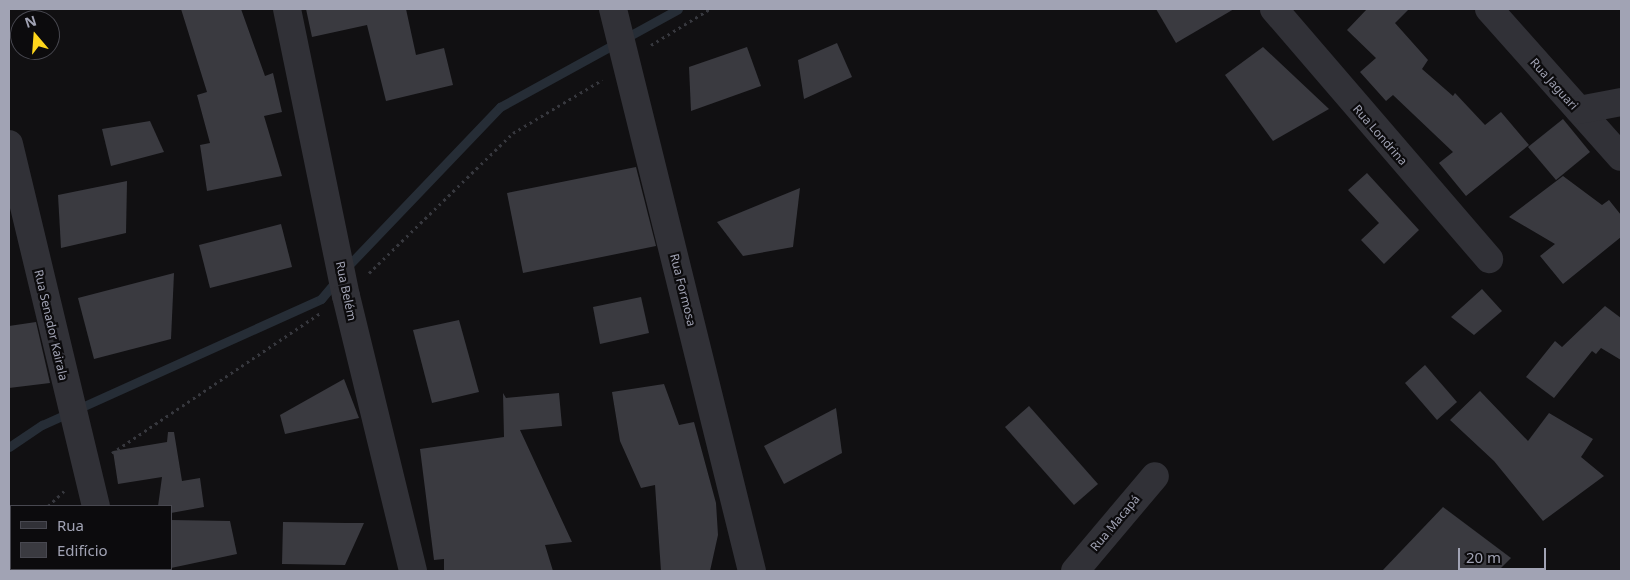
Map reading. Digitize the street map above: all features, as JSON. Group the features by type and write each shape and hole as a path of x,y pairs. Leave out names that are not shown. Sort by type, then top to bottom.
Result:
{"street":[{"name":"Rua Belém","path":"287,9 346,296 413,571"},
{"name":"Rua Formosa","path":"613,9 627,58 752,571"},
{"name":"Rua Londrina","path":"1274,9 1489,259"},
{"name":"Rua Jaguari","path":"1489,9 1621,157"},
{"path":"1578,110 1621,102"},
{"name":"Rua Senador Kairala","path":"9,144 78,441 96,505"},
{"name":"Rua Macapá","path":"1075,571 1155,476"}],"path":[{"path":"627,58 710,9"}],"building":[{"path":"181,9 241,9 265,76 273,73 282,112 264,116 282,176 207,191 200,145 210,143 197,95 207,92"},
{"path":"306,9 406,9 416,55 444,48 453,85 386,101 367,25 312,37"},
{"path":"1156,9 1234,9 1176,43"},
{"path":"1367,9 1409,9 1395,23 1428,60 1422,69 1453,96 1455,93 1485,125 1501,112 1529,145 1466,196 1439,163 1453,152 1393,95 1386,101 1360,72 1376,58 1347,30"},
{"path":"837,43 852,77 804,99 798,60"},
{"path":"747,47 761,86 691,111 689,67"},
{"path":"1263,47 1329,109 1273,141 1225,75"},
{"path":"1563,119 1590,152 1556,180 1528,147"},
{"path":"150,121 164,152 111,166 102,129"},
{"path":"636,167 656,246 523,273 507,193"},
{"path":"1367,173 1419,230 1384,264 1361,240 1379,223 1348,190"},
{"path":"1563,176 1602,205 1609,200 1621,215 1621,237 1563,284 1540,256 1555,244 1509,217"},
{"path":"127,181 126,233 61,248 58,195"},
{"path":"800,188 793,247 743,256 717,222"},
{"path":"281,224 292,267 210,288 199,245"},
{"path":"174,273 171,339 94,359 78,298"},
{"path":"1482,289 1502,311 1474,335 1451,317"},
{"path":"641,297 649,333 600,344 593,307"},
{"path":"1605,306 1621,318 1621,360 1601,348 1596,354 1592,351 1554,398 1526,377 1555,341 1562,347"},
{"path":"459,320 479,392 432,403 413,330"},
{"path":"36,322 50,383 9,388 9,326"},
{"path":"1425,365 1457,402 1437,420 1405,383"},
{"path":"344,379 359,418 285,434 280,415"},
{"path":"664,384 679,425 694,422 716,503 718,535 710,571 661,571 655,485 641,488 620,441 612,392"},
{"path":"1480,391 1528,441 1549,413 1593,439 1581,457 1604,476 1543,521 1494,461 1450,420"},
{"path":"503,393 506,398 559,393 562,426 520,430 572,542 545,545 553,571 444,571 444,559 434,560 420,449 504,437"},
{"path":"1029,406 1098,484 1074,505 1005,427"},
{"path":"836,408 842,453 784,484 764,446"},
{"path":"168,432 174,432 182,481 200,478 204,507 172,513 172,505 158,505 162,477 118,484 113,451 167,442"},
{"path":"1443,507 1511,558 1498,571 1382,571"},
{"path":"172,520 230,521 237,554 172,568"},
{"path":"283,522 364,523 345,565 282,564"}],"waterway":[{"path":"346,268 500,107 678,9"},
{"path":"9,447 42,425 321,299 338,279"}]}
